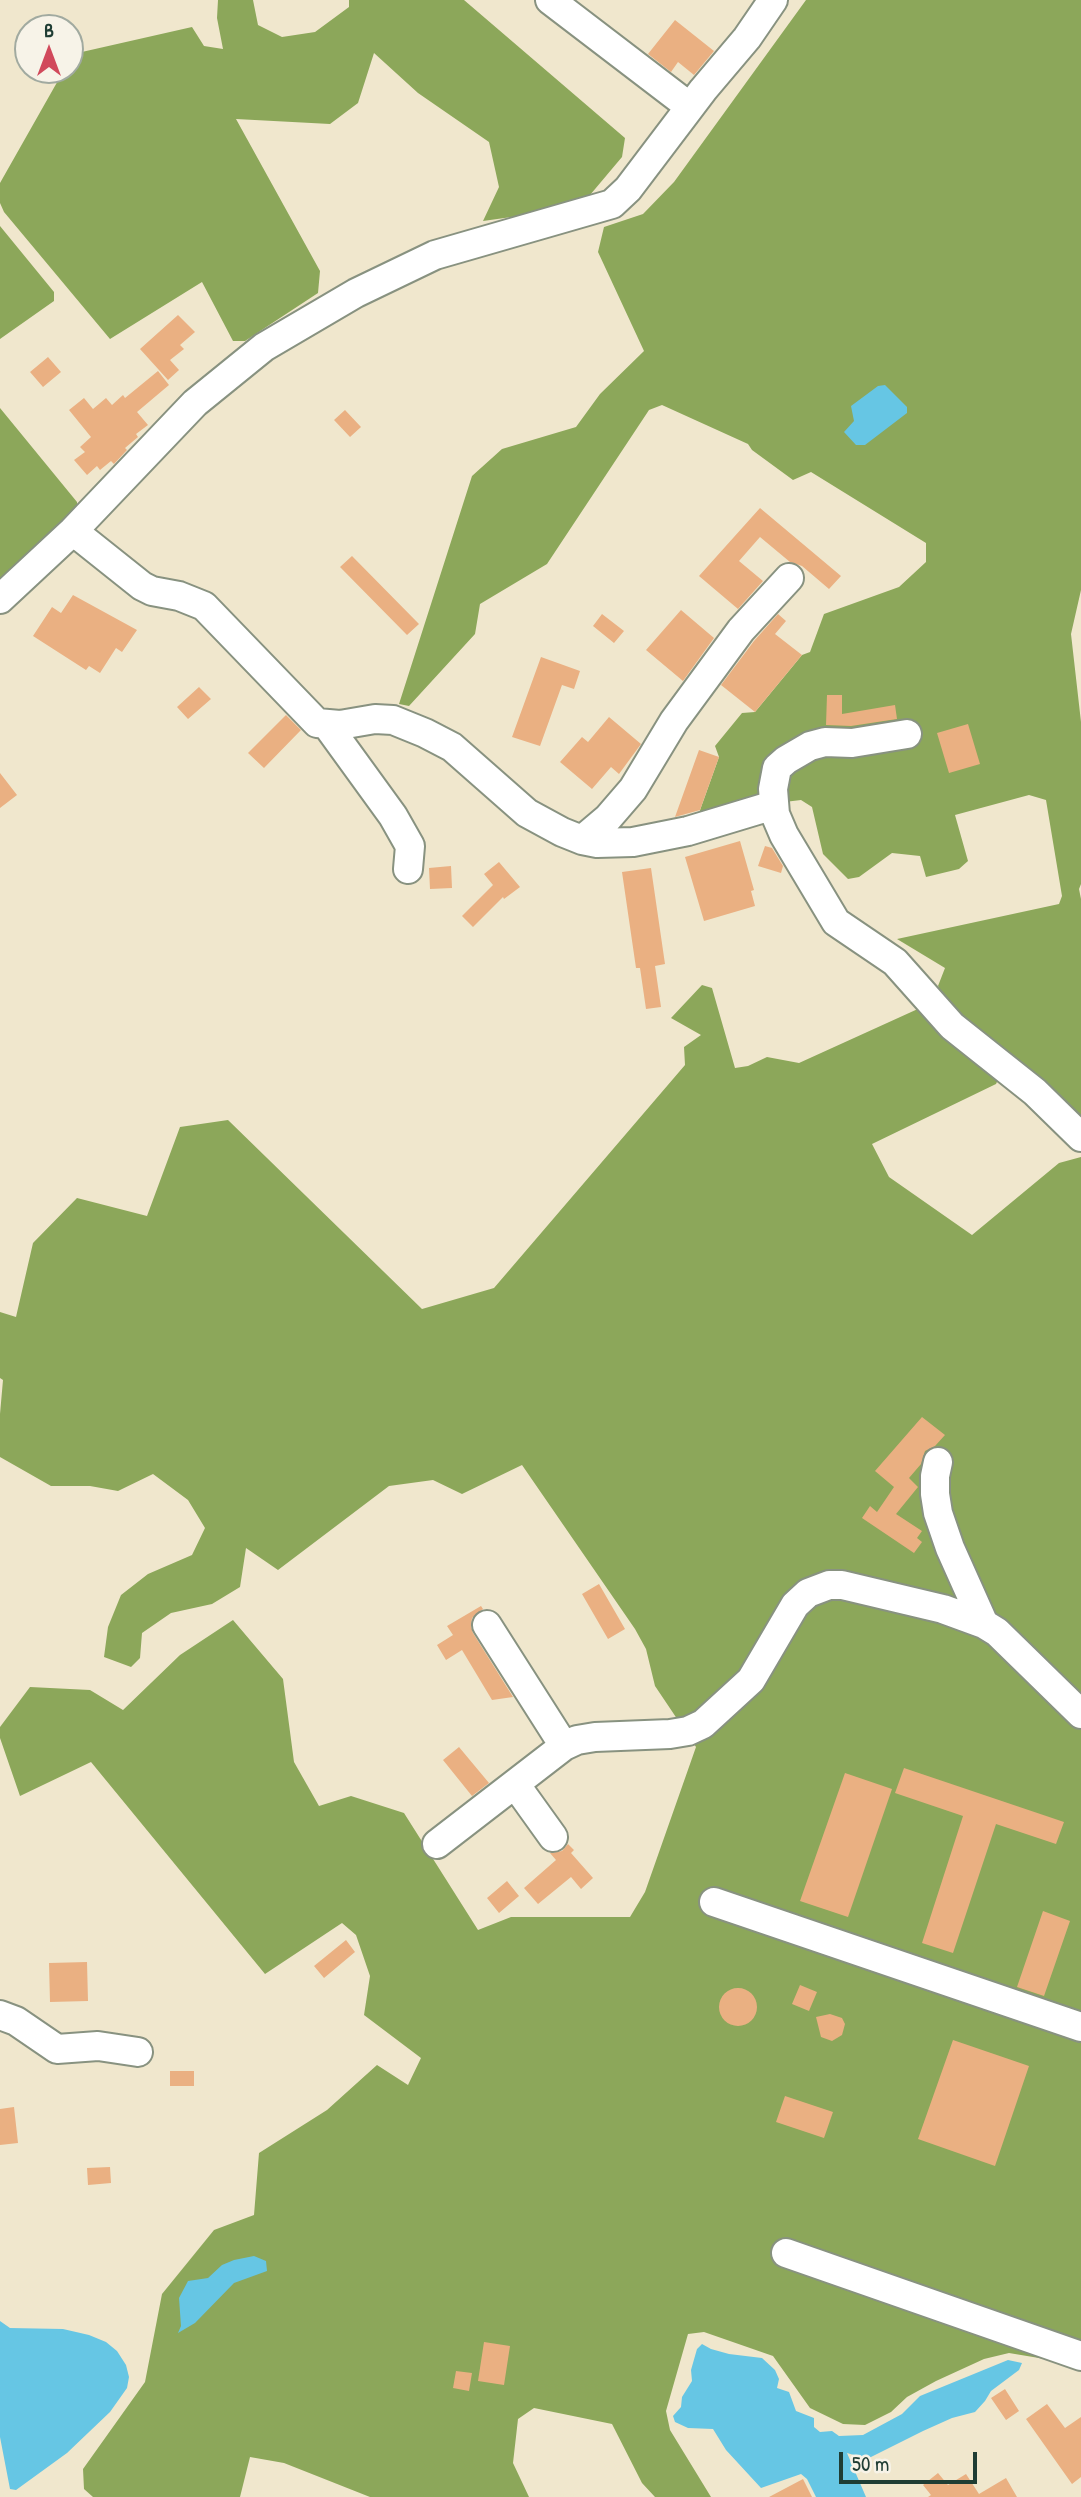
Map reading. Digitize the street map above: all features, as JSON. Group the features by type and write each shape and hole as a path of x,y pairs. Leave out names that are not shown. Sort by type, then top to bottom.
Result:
{"street":[{"path":"550,0 690,107"},
{"path":"0,599 73,531 195,403 264,347 356,293 435,255 612,204 628,189 747,38 773,0"},
{"path":"73,531 142,586 204,606 317,723 327,725 393,720 425,733 452,747 527,813 582,840 597,843 633,842 688,831 774,805"},
{"path":"582,840 608,818 634,789 674,721 733,640 789,578"},
{"path":"327,725 393,816 410,846 408,869"},
{"path":"907,734 852,743 825,742 810,746 786,760 777,768 773,789 775,814 784,835 836,922 895,962 952,1026 1035,1092 1081,1137"},
{"path":"938,1462 935,1494 938,1513 950,1548 984,1624"},
{"path":"437,1844 564,1746 577,1740 688,1731 704,1724 751,1680 795,1605 817,1588 829,1585 842,1585 943,1609 984,1624 1006,1641 1081,1714"},
{"path":"487,1625 564,1746"},
{"path":"515,1784 552,1837"},
{"path":"714,1902 1081,2027"},
{"path":"0,2015 16,2021 57,2049 97,2046 138,2052"},
{"path":"786,2253 1081,2356"}],"green space":[{"path":"218,0 253,0 258,25 282,37 315,32 349,7 349,0 464,0 625,138 622,157 590,195 540,213 483,221 499,187 489,142 418,93 374,53 358,103 330,124 236,119 320,271 318,293 245,341 233,341 202,282 110,339 4,212 0,203 0,183 56,84 84,84 84,52 192,27 204,46 223,49 217,18"},
{"path":"806,0 1081,0 1081,590 1071,634 1081,722 1081,1120 956,1017 938,986 945,968 897,939 1059,904 1062,896 1046,800 1029,795 955,815 968,861 959,869 926,877 920,856 892,853 859,877 848,879 823,854 812,807 801,800 768,804 694,827 719,757 715,746 742,713 755,712 802,655 810,652 824,614 899,587 926,562 926,543 811,472 793,480 752,450 748,444 662,405 649,410 547,564 480,604 475,634 409,706 399,704 472,476 502,449 576,427 600,394 644,351 598,252 604,227 643,214 674,182"},
{"path":"0,226 54,292 54,301 0,339"},
{"path":"0,408 77,502 77,511 0,591"},
{"path":"702,985 712,988 735,1068 748,1066 767,1057 799,1063 920,1008 1002,1071 996,1084 872,1144 889,1177 972,1235 1059,1163 1081,1157 1081,2368 1063,2362 1009,2353 984,2359 936,2381 907,2397 891,2412 865,2425 843,2424 810,2408 773,2356 704,2332 688,2334 666,2411 670,2430 711,2497 655,2497 642,2483 612,2424 534,2408 518,2419 513,2463 529,2497 370,2497 284,2463 250,2457 240,2497 93,2497 84,2489 83,2469 145,2382 162,2294 214,2230 254,2215 259,2153 327,2110 377,2065 408,2085 421,2058 364,2015 370,1976 356,1935 342,1923 265,1974 91,1762 20,1796 0,1738 0,1727 30,1687 90,1690 123,1710 180,1655 233,1620 283,1679 294,1762 319,1806 351,1796 404,1813 478,1930 511,1917 630,1917 645,1892 696,1747 655,1686 646,1649 635,1629 522,1465 462,1494 433,1480 389,1486 278,1570 246,1548 240,1587 212,1604 171,1613 142,1633 140,1658 131,1667 104,1657 108,1627 121,1595 148,1574 192,1555 205,1528 188,1500 153,1474 118,1491 90,1486 51,1486 0,1457 3,1380 0,1378 0,1312 16,1317 33,1243 77,1198 147,1216 180,1127 228,1120 422,1309 494,1288 685,1065 684,1047 701,1035 671,1018"}],"water":[{"path":"885,385 907,407 907,413 865,445 856,445 844,432 854,421 851,406 878,386"},
{"path":"254,2256 266,2261 267,2271 234,2283 195,2323 178,2333 181,2326 179,2298 188,2281 208,2278 222,2265"},
{"path":"0,2321 10,2328 63,2329 106,2342 117,2351 126,2365 129,2377 127,2388 110,2412 67,2453 16,2490 10,2489 0,2437"},
{"path":"702,2344 729,2354 762,2358 775,2370 779,2379 777,2388 789,2392 796,2411 814,2418 814,2427 820,2432 832,2431 839,2436 863,2435 902,2414 920,2396 1008,2360 1022,2363 1019,2370 991,2391 975,2412 952,2418 867,2459 847,2453 866,2497 816,2497 807,2479 801,2474 761,2488 726,2450 713,2429 688,2428 675,2422 673,2416 681,2407 682,2397 692,2381 691,2370 697,2349"}],"building":[{"path":"675,20 714,51 694,75 678,62 671,72 648,54"},
{"path":"178,315 195,332 180,345 184,349 170,360 179,370 168,380 140,349"},
{"path":"48,357 61,372 43,387 30,372"},
{"path":"158,371 169,385 137,412 148,425 136,434 138,437 125,448 127,450 114,464 111,461 100,470 97,466 87,475 74,460 85,452 80,447 91,437 69,410 84,398 93,409 106,398 112,405"},
{"path":"345,410 361,427 350,437 334,420"},
{"path":"760,508 841,576 829,589 802,566 790,562 760,537 739,561 763,581 738,609 699,576"},
{"path":"352,556 419,624 407,635 340,567"},
{"path":"73,595 137,630 122,652 116,648 100,673 89,666 86,670 33,636 52,607 61,613"},
{"path":"681,610 714,638 683,681 646,650"},
{"path":"602,614 624,631 614,643 593,626"},
{"path":"778,614 786,621 775,634 802,655 755,712 721,685"},
{"path":"541,657 580,671 574,689 562,685 540,746 512,737"},
{"path":"199,687 211,699 188,719 177,707"},
{"path":"827,695 842,695 842,714 895,705 897,719 851,726 826,725"},
{"path":"286,715 301,730 264,768 248,753"},
{"path":"609,717 641,744 619,774 611,767 592,789 560,762 582,737 588,742"},
{"path":"968,724 980,764 949,773 937,733"},
{"path":"699,750 719,757 700,810 675,817"},
{"path":"0,773 17,795 0,808"},
{"path":"740,841 754,890 751,891 755,906 704,921 685,857"},
{"path":"765,846 772,848 783,866 781,873 758,866"},
{"path":"499,862 520,887 504,899 503,897 473,927 462,916 493,885 484,874"},
{"path":"451,866 452,888 430,889 429,868"},
{"path":"651,868 665,964 655,966 661,1007 646,1009 640,968 636,968 622,872"},
{"path":"922,1417 945,1435 935,1446 925,1451 921,1464 909,1478 918,1487 896,1514 922,1531 917,1538 922,1542 914,1553 862,1518 870,1506 877,1512 894,1487 875,1471"},
{"path":"599,1584 625,1629 608,1639 582,1594"},
{"path":"481,1606 483,1609 472,1618 473,1633 513,1697 492,1700 462,1650 446,1660 437,1645 453,1635 447,1626"},
{"path":"459,1747 489,1783 472,1796 443,1760"},
{"path":"904,1768 1064,1822 1056,1844 996,1824 953,1953 922,1943 963,1816 895,1793"},
{"path":"845,1773 892,1789 848,1917 800,1901"},
{"path":"568,1844 574,1850 571,1853 593,1878 581,1889 571,1877 538,1904 524,1888 556,1860 550,1853 562,1851"},
{"path":"507,1881 519,1896 499,1913 487,1898"},
{"path":"1043,1911 1070,1921 1044,1996 1017,1987"},
{"path":"346,1940 355,1952 324,1978 314,1966"},
{"path":"87,1962 88,2001 50,2002 49,1963"},
{"path":"800,1985 817,1992 809,2011 792,2004"},
{"path":"738,1988 752,1993 757,2007 752,2021 738,2026 724,2021 719,2007 724,1993"},
{"path":"830,2014 842,2018 845,2024 842,2035 832,2041 821,2037 816,2017"},
{"path":"953,2040 1029,2066 995,2166 918,2139"},
{"path":"170,2071 194,2071 194,2086 170,2086"},
{"path":"785,2096 833,2112 824,2138 776,2122"},
{"path":"14,2107 18,2143 0,2145 0,2109"},
{"path":"110,2167 111,2183 88,2185 87,2168"},
{"path":"484,2342 510,2346 504,2385 478,2381"},
{"path":"456,2371 472,2373 469,2391 453,2388"},
{"path":"1005,2389 1019,2411 1006,2420 991,2398"},
{"path":"1047,2404 1065,2428 1081,2417 1081,2477 1072,2484 1026,2419"},
{"path":"938,2473 948,2485 966,2474 979,2494 1006,2478 1017,2497 928,2497 931,2495 923,2485"},
{"path":"803,2479 812,2497 769,2497"}]}
